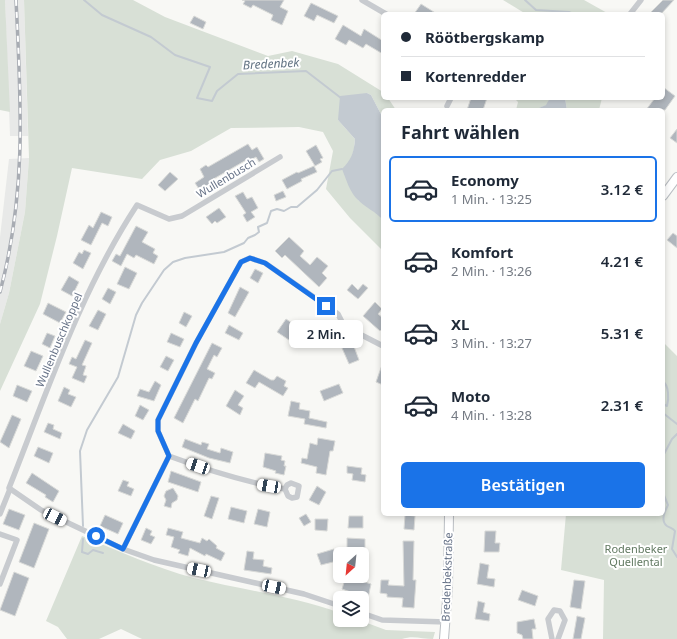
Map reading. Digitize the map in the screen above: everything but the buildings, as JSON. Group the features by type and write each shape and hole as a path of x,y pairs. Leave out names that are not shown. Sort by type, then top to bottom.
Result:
{"street":[{"path":"362,0 383,12"},
{"path":"632,12 641,0"},
{"path":"447,106 450,100"},
{"name":"Wullenbusch","path":"137,205 169,219 182,216 280,157"},
{"path":"665,193 677,177"},
{"name":"Wullenbuschkoppel","path":"0,514 73,326 115,238 137,205"},
{"path":"285,489 258,485 169,456 158,431 158,420 196,343 237,267 241,262 250,258 265,263 338,314 344,326 381,345"},
{"path":"123,549 169,456"},
{"path":"10,488 42,510 123,549 154,560 304,594 333,604"},
{"name":"Bredenbekstraße","path":"444,639 446,622 449,516"},
{"path":"0,534 17,540 0,584"},
{"path":"552,639 548,619 554,610 560,611 565,620 558,639"},
{"path":"369,615 382,620 446,622"}],"shaded area":[{"path":"5,0 24,0 28,136 10,136"},
{"path":"367,93 371,95 381,114 381,218 355,197 348,186 342,169 352,156 355,139 338,120 340,96"},
{"path":"549,100 565,100 567,108 539,108 546,105"},
{"path":"29,158 25,212 9,293 0,324 0,237 9,159"}],"green space":[{"path":"0,0 5,0 10,112 0,110"},
{"path":"24,0 133,0 165,17 268,56 292,51 338,64 381,91 381,100 389,100 395,108 381,108 381,114 371,95 367,93 338,120 355,139 351,160 358,200 375,211 381,218 381,249 350,218 326,189 333,151 323,132 299,127 231,128 191,151 160,160 142,179 72,168 40,304 0,391 0,324 9,293 25,212 29,158"},
{"path":"503,0 584,0 605,12 523,12"},
{"path":"516,100 549,100 547,105 539,108 516,108 518,102"},
{"path":"565,100 602,100 600,108 567,108"},
{"name":"Rodenbeker Quellental","path":"665,344 677,356 677,639 603,639 604,580 561,570 566,516 665,516"},
{"path":"82,536 180,574 304,602 333,611 333,627 369,627 369,624 386,630 435,632 433,639 414,637 402,639 142,639 121,629 99,639 67,639 58,627 46,621"}],"waterway":[{"name":"Bredenbek","path":"84,0 102,15 151,37 175,55 210,67 197,98 212,101 217,91 238,74 306,71 341,98"},
{"path":"525,0 536,10 569,12"},
{"path":"83,526 80,451 87,430 118,377 136,315 142,303 164,270 173,262 185,258 224,252 244,243 248,238 259,232 258,227 267,223 271,211 277,209 284,211 291,207 297,207 317,190 332,171 342,169"},
{"name":"Bredenbek","path":"665,384 668,396 667,406 665,405"},
{"name":"Bredenbek","path":"665,415 677,424"},
{"name":"Bredenbek","path":"665,452 672,439 677,434"},
{"name":"Bredenbek","path":"665,498 668,505 665,513"},
{"name":"Bredenbek","path":"664,516 663,519 665,524 675,531 672,549 677,557"},
{"path":"83,539 82,552 88,554 93,550 103,553"}],"railway":[{"path":"0,292 9,255 15,218 20,146 16,0"}],"route":[{"path":"96,536 123,549 169,456 158,431 158,420 196,343 241,262 250,258 265,263 326,306"}]}
